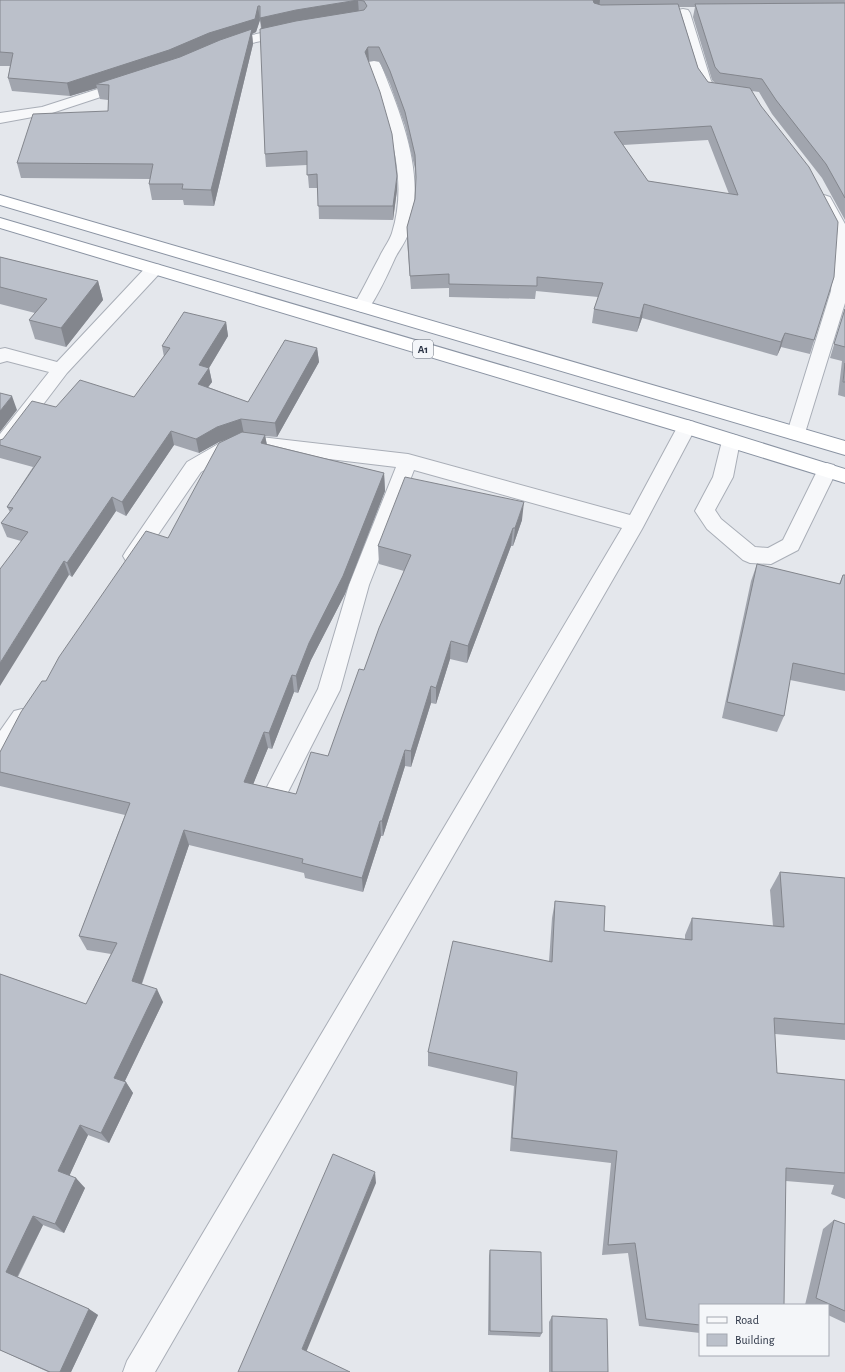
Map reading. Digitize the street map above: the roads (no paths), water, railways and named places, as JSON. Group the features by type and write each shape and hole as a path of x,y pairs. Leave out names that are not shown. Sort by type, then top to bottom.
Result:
{"highway":[{"name":"A1","path":"0,200 845,448"},
{"name":"A1","path":"0,223 688,427 836,473"}],"street":[{"path":"698,13 675,13 704,81 712,92 737,95"},
{"path":"211,54 248,40 305,28"},
{"path":"362,306 376,285 400,233 406,203 404,158 395,119 374,65"},
{"path":"0,118 44,111 140,80"},
{"path":"796,433 842,291 842,235 817,186"},
{"path":"0,447 61,369 154,269"},
{"path":"0,357 5,354 61,369"},
{"path":"138,1372 635,524 688,427"},
{"path":"732,441 723,477 706,511 714,524 750,555 771,556 791,545 836,473"},
{"path":"122,572 194,467 227,448 244,442 408,461 635,524"},
{"path":"279,787 329,690 359,585 408,461"},
{"path":"0,749 32,703"}]}
